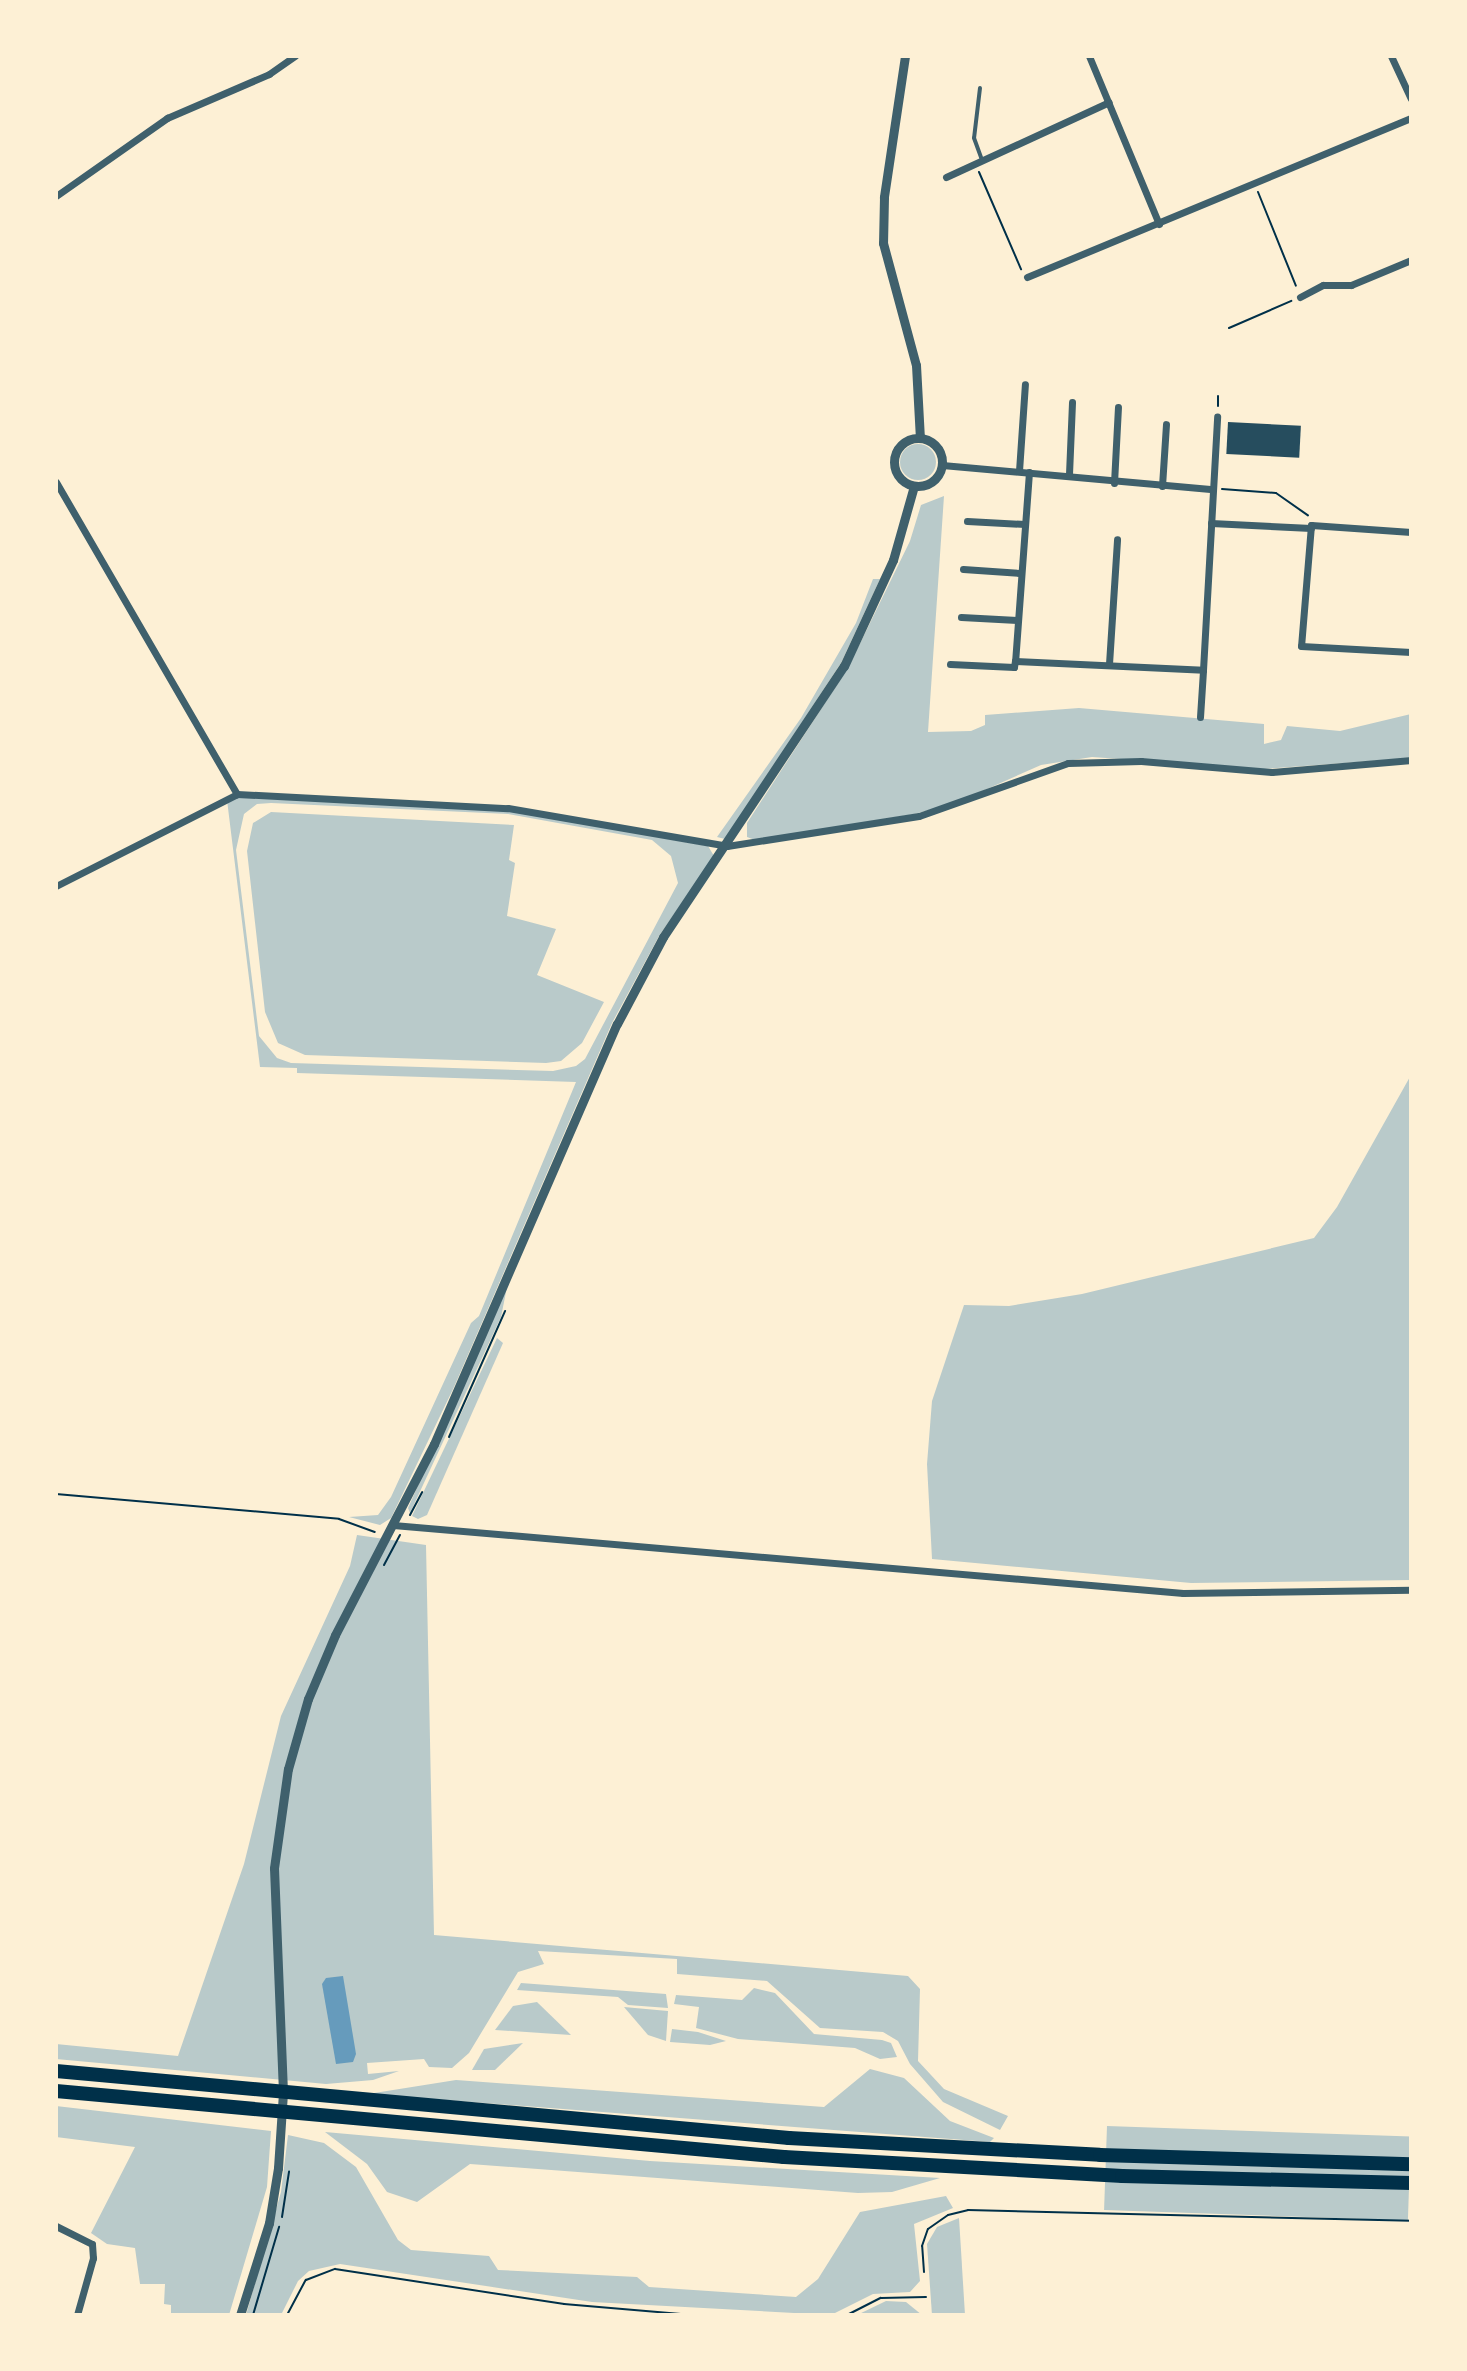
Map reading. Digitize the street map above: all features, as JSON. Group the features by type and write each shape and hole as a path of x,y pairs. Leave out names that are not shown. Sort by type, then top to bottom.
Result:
{"highway":[{"path":"56,2071 774,2137 1100,2155 1411,2164"},
{"path":"56,2091 784,2157 1111,2175 1411,2183"}],"street":[{"path":"56,196 167,118 269,74 295,56"},
{"path":"905,56 884,197 883,243 916,365 920,438"},
{"path":"1089,56 1159,224"},
{"path":"1391,56 1411,99"},
{"path":"946,177 1109,102"},
{"path":"1027,277 1411,118"},
{"path":"1300,297 1323,285 1351,285 1411,260"},
{"path":"1019,471 1025,384"},
{"path":"1069,474 1072,402"},
{"path":"1114,483 1118,407"},
{"path":"1200,717 1217,416"},
{"path":"1162,486 1166,424"},
{"path":"920,438 937,447 942,465 933,481 914,486 898,476 894,461 899,447 920,438"},
{"path":"942,465 1069,474 1114,483 1213,489"},
{"path":"950,664 1014,667 1029,472"},
{"path":"56,482 237,794"},
{"path":"240,2315 266,2235 278,2168 283,2092 273,1912 288,1769 322,1664 459,1388 617,1024 663,937 727,846 844,666 893,560 914,486"},
{"path":"967,521 1025,524"},
{"path":"1211,523 1311,523 1411,532"},
{"path":"1311,523 1301,646 1411,652"},
{"path":"1109,664 1117,539"},
{"path":"963,569 1020,573"},
{"path":"961,617 1017,620"},
{"path":"1015,661 1203,670"},
{"path":"56,886 237,794 508,808 727,846 930,813 1024,774 1068,763 1141,761 1272,772 1411,760"},
{"path":"393,1525 1183,1593 1411,1590"},
{"path":"56,2226 92,2244 93,2258 77,2315"}],"lane":[{"path":"979,162 974,138 980,88"}],"path":[{"path":"979,162 1027,277"},
{"path":"1229,328 1300,297 1255,183"},
{"path":"1217,416 1218,396"},
{"path":"1213,489 1276,493 1311,523"},
{"path":"446,1443 508,1300"},
{"path":"378,1577 426,1484"},
{"path":"56,1494 339,1519 387,1537"},
{"path":"924,2272 922,2246 928,2229 948,2215 968,2210 1411,2221"},
{"path":"287,2315 306,2280 335,2269 552,2303 693,2315"},
{"path":"847,2315 884,2297 926,2297"}],"shaded area":[{"path":"918,444 931,449 936,462 931,475 918,480 905,475 900,462 905,449"},
{"path":"944,496 928,732 971,731 985,725 985,715 1079,708 1264,724 1264,744 1281,740 1287,726 1340,731 1411,714 1411,758 1264,769 1092,757 1041,765 960,801 915,814 755,840 747,837 747,823 849,666 910,541 921,505"},
{"path":"873,579 880,579 841,663 725,839 717,837 801,718 856,623"},
{"path":"237,797 509,811 708,846 714,856 659,936 612,1023 454,1387 391,1518 380,1525 349,1517 378,1515 391,1497 471,1323 479,1316 576,1082 297,1073 297,1068 260,1067 227,800","holes":["271,803 508,814 652,840 671,856 678,883 585,1059 576,1066 553,1071 291,1063 277,1058 259,1036 236,850 244,814 257,804"]},
{"path":"271,812 514,825 509,860 515,863 507,916 556,929 537,975 604,1002 582,1043 561,1061 546,1063 305,1055 278,1043 265,1012 247,851 253,823"},
{"path":"1411,1075 1411,1580 1191,1583 932,1559 927,1464 932,1401 964,1305 1009,1306 1082,1294 1314,1238 1337,1207"},
{"path":"507,1287 501,1317 410,1513 408,1508"},
{"path":"497,1338 503,1343 427,1515 418,1519 412,1516"},
{"path":"357,1535 426,1545 434,1935 908,1976 920,1989 918,2061 944,2089 1008,2116 1000,2130 943,2102 910,2064 898,2041 883,2032 820,2028 767,1981 677,1974 677,1959 538,1951 544,1964 518,1972 469,2053 452,2068 429,2067 424,2059 367,2063 368,2074 399,2071 373,2080 326,2084 56,2059 56,2044 178,2056 244,1864 281,1716 350,1566"},
{"path":"521,1983 666,1994 668,2008 628,2005 618,1997 517,1990"},
{"path":"754,1988 775,1993 814,2034 882,2040 891,2043 897,2057 880,2059 855,2048 738,2039 696,2028 699,2007 674,2004 676,1995 742,2000"},
{"path":"537,2002 571,2035 495,2030 513,2006"},
{"path":"624,2007 668,2011 666,2041 648,2035"},
{"path":"672,2029 698,2032 726,2041 710,2045 670,2042"},
{"path":"523,2043 495,2070 472,2070 484,2049"},
{"path":"870,2069 904,2078 950,2121 994,2138 990,2142 368,2094 456,2080 824,2107"},
{"path":"56,2106 271,2131 267,2187 229,2315 171,2315 171,2305 164,2304 165,2284 140,2284 135,2248 107,2244 91,2233 135,2147 56,2137"},
{"path":"1107,2126 1411,2137 1408,2221 1104,2210"},
{"path":"325,2132 650,2161 940,2178 892,2192 858,2193 470,2164 417,2202 387,2192 367,2164"},
{"path":"288,2135 324,2143 356,2167 398,2240 411,2250 489,2256 498,2270 637,2277 649,2287 796,2297 818,2279 860,2212 946,2196 953,2208 914,2224 920,2281 910,2292 873,2294 831,2315 592,2302 340,2264 309,2271 298,2281 281,2315 246,2315 281,2192"},
{"path":"959,2218 965,2315 932,2315 927,2244 937,2227"},
{"path":"886,2301 906,2302 922,2315 857,2315"}],"water":[{"path":"343,1976 356,2054 353,2062 336,2064 322,1984 326,1978"}],"building":[{"path":"1228,422 1301,426 1299,458 1226,454"}]}
